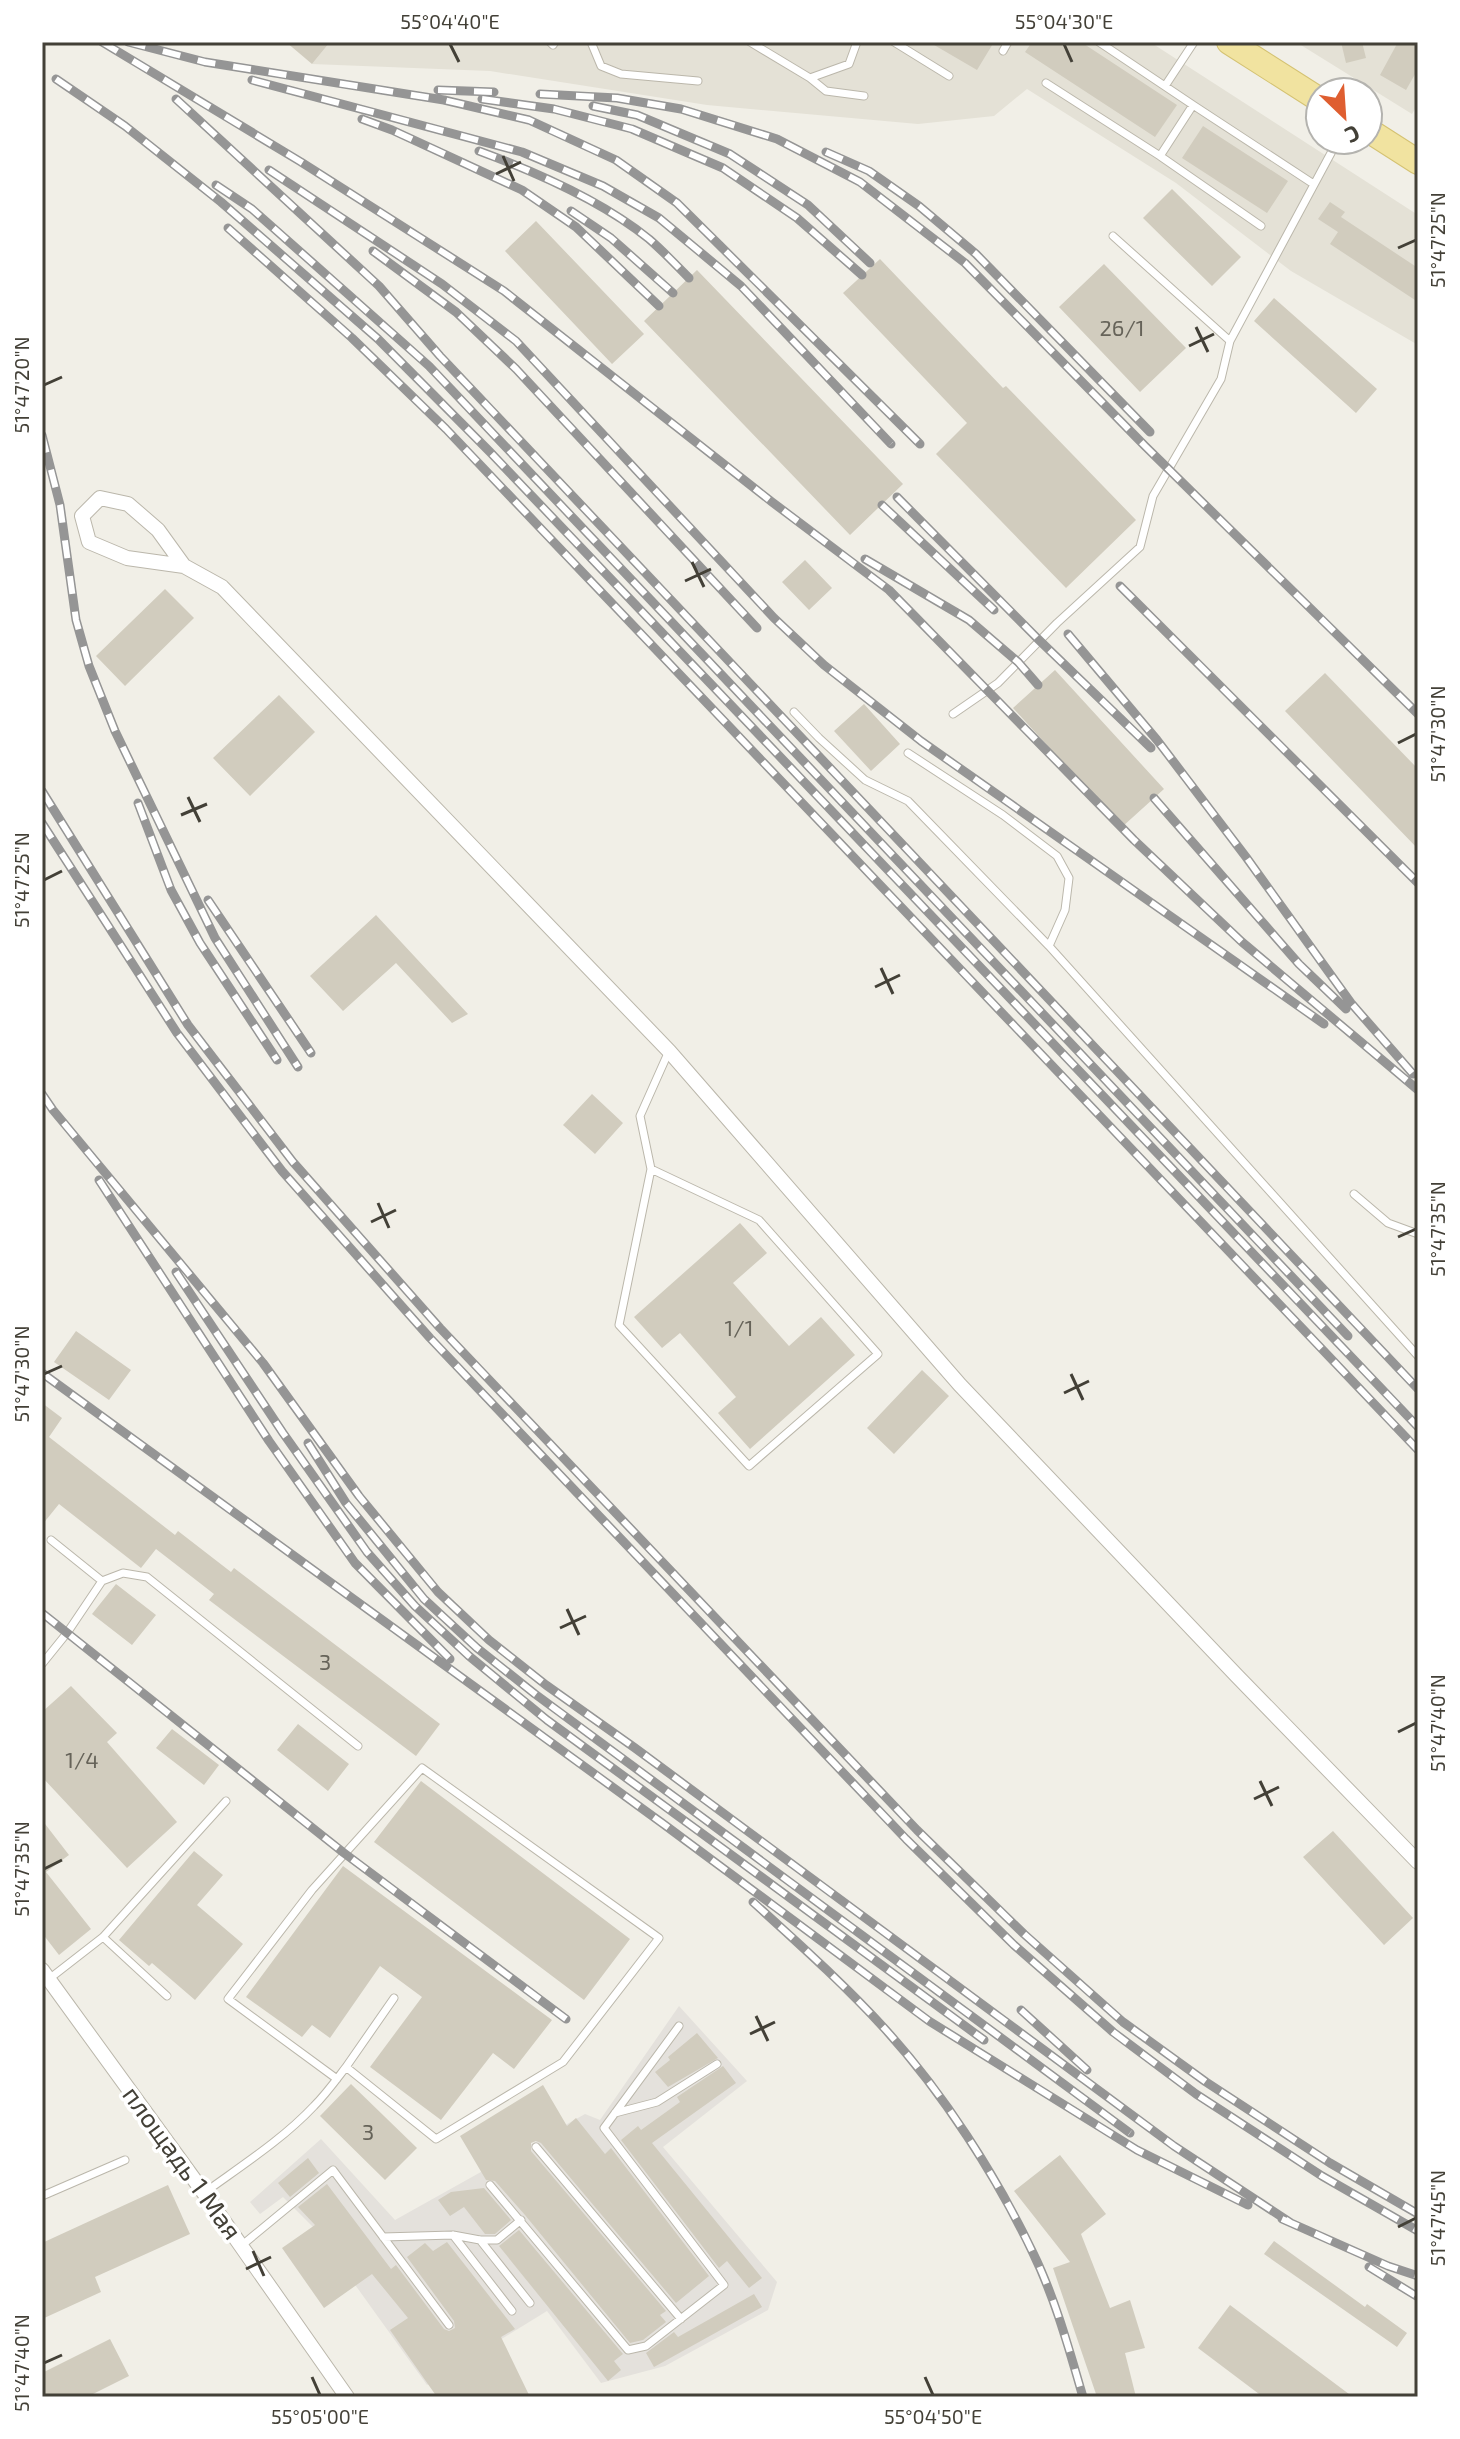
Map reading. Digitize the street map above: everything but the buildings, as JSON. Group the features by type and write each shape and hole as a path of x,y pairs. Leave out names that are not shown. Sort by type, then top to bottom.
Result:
{"main road":[{"path":"1229,42 1304,90"},
{"path":"1384,139 1416,156"}],"street":[{"path":"184,566 158,530 128,504 100,498 82,516 89,542 127,558 184,566 222,587 669,1051 960,1385 1418,1862"},
{"name":"площадь 1 Мая","path":"45,1974 347,2397"}],"lane":[{"path":"591,42 601,66 621,74 698,81"},
{"path":"750,42 826,91 864,96"},
{"path":"810,78 849,64 857,42"},
{"path":"894,42 949,76"},
{"path":"1003,51 1008,42"},
{"path":"1099,42 1312,183"},
{"path":"1165,86 1194,42"},
{"path":"1046,83 1261,226"},
{"path":"1160,156 1193,105"},
{"path":"953,714 998,683 1057,623 1140,547 1153,496 1221,379 1230,341 1328,156"},
{"path":"1113,236 1230,341"},
{"path":"794,712 865,780 908,801 1049,946 1418,1356"},
{"path":"908,753 1003,815 1057,856 1069,878 1065,910 1049,946"},
{"path":"651,1169 759,1220 878,1354 749,1466 619,1325 651,1169 640,1116 669,1051"},
{"path":"1354,1194 1388,1223 1418,1234"},
{"path":"51,1540 102,1581"},
{"path":"42,1664 102,1581 123,1573 147,1577 358,1746"},
{"path":"337,2079 228,1999 312,1890 422,1768 659,1938 563,2062 436,2139 346,2067"},
{"path":"45,1974 103,1937 226,1801"},
{"path":"103,1937 167,1996"},
{"path":"204,2193 282,2135 314,2106 346,2067 394,1998"},
{"path":"490,2185 628,2350 646,2346 724,2285 604,2128 679,2026"},
{"path":"615,2113 657,2102 717,2064"},
{"path":"536,2147 681,2319"},
{"path":"42,2196 125,2160"},
{"path":"241,2246 333,2170 449,2325"},
{"path":"383,2237 453,2235 497,2240 521,2220"},
{"path":"453,2235 512,2311"},
{"path":"480,2240 530,2303"}],"shaded area":[{"path":"330,42 1150,42 1304,141 1304,156 1327,156 1418,215 1418,345 1291,271 1176,183 1027,89 994,116 918,124 707,105 490,71 312,64"},
{"path":"1296,42 1418,42 1418,104 1412,114 1384,97 1384,76 1351,76"},
{"path":"679,2006 747,2081 663,2147 777,2282 768,2310 665,2366 601,2383 547,2311 427,2385 315,2229 283,2197 260,2214 250,2202 321,2139 395,2220 585,2114 600,2120"}],"railway":[{"path":"102,42 301,162 504,291 889,590 1134,840 1242,942 1418,1090"},
{"path":"128,42 205,62 444,100 529,120 616,160 677,203 920,444"},
{"path":"56,79 125,126 221,202 378,339 490,452 1418,1427"},
{"path":"252,80 522,152 603,186 659,218 741,286 891,444"},
{"path":"438,90 494,92"},
{"path":"540,94 617,98 681,109 777,139 860,182 965,263 1145,446 1418,714"},
{"path":"176,99 379,286 440,356 1418,1389"},
{"path":"482,99 554,109 632,129 723,168 797,218 862,275"},
{"path":"593,106 637,115 730,154 808,205 870,263"},
{"path":"362,119 522,190 576,227 659,306"},
{"path":"479,151 545,178 611,212 649,239 689,278"},
{"path":"826,152 869,171 919,206 976,254 1150,432"},
{"path":"269,170 442,284 516,341 774,618 824,665 921,741 1324,1024"},
{"path":"216,185 252,209 429,366 1348,1336"},
{"path":"571,211 611,238 673,293"},
{"path":"228,228 352,338 446,429 1418,1450"},
{"path":"373,251 456,312 516,369 757,628"},
{"path":"42,435 60,505 76,620 89,666 115,731 215,938 298,1067"},
{"path":"897,497 1151,748"},
{"path":"882,505 994,610"},
{"path":"865,559 969,620 1018,662 1038,685"},
{"path":"1120,586 1418,883"},
{"path":"1068,634 1157,740 1351,1003 1413,1074"},
{"path":"42,791 188,1025 293,1162 440,1328 917,1830 1024,1934 1123,2022 1206,2082 1330,2163 1418,2214"},
{"path":"1154,798 1299,964 1346,1009"},
{"path":"138,803 171,890 200,943 277,1060"},
{"path":"42,823 177,1033 282,1171 430,1338 906,1839 1014,1945 1113,2032 1196,2094 1322,2176 1418,2231"},
{"path":"208,900 311,1053"},
{"path":"42,1094 263,1363 359,1496 438,1592 489,1640 1174,2146 1291,2223"},
{"path":"99,1180 269,1441 355,1563 450,1659"},
{"path":"176,1272 367,1552 415,1606 469,1656 547,1720 984,2040"},
{"path":"42,1373 929,2021 1137,2150 1248,2205"},
{"path":"308,1443 346,1503 424,1599 477,1648 1130,2133"},
{"path":"42,1613 344,1853 566,2019"},
{"path":"753,1902 885,2029 948,2107 1002,2194 1041,2270 1083,2397"},
{"path":"1021,2010 1087,2070"},
{"path":"1282,2219 1418,2276"},
{"path":"1369,2267 1418,2297"}]}
